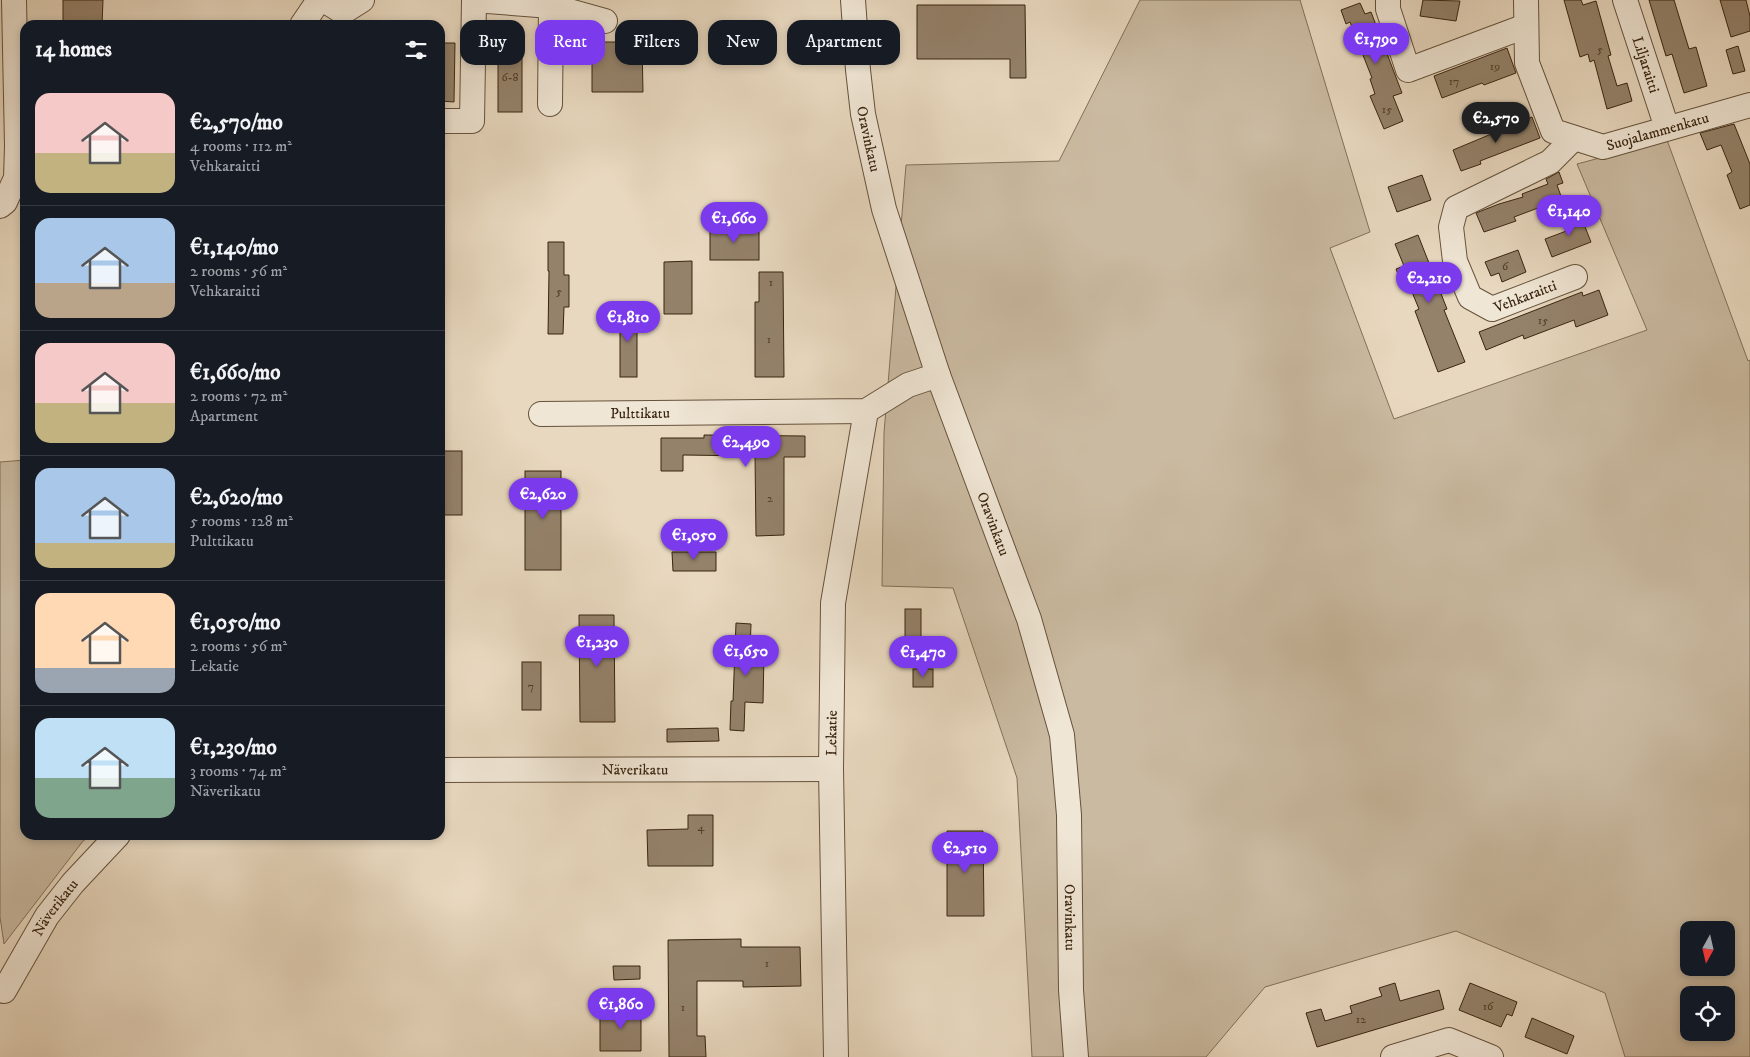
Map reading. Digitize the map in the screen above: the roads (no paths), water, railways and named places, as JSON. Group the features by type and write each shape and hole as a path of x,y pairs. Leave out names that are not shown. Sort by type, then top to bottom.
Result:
{"street":[{"path":"0,206 5,202 16,178 14,0"},
{"path":"305,20 319,0"},
{"path":"445,121 472,121 474,0 551,6 601,20"},
{"name":"Oravinkatu","path":"854,0 858,70 863,114 884,209 938,375 1029,619 1062,734 1069,814 1071,990 1076,1057"},
{"path":"1388,0 1388,9 1408,70 1526,26"},
{"name":"Suojalammenkatu","path":"1526,0 1527,63 1553,131 1603,147 1667,128 1749,109"},
{"name":"Liljaraitti","path":"1625,0 1667,128"},
{"path":"550,104 551,6"},
{"name":"Vehkaraitti","path":"1574,138 1550,162 1456,208 1452,227 1455,261 1470,296 1492,309 1575,277"},
{"path":"866,412 908,385 938,375"},
{"name":"Pulttikatu","path":"541,414 866,412"},
{"name":"Lekatie","path":"836,1057 831,769 833,603 866,412"},
{"name":"Näverikatu","path":"445,770 831,769"},
{"name":"Näverikatu","path":"4,991 47,916 73,883 113,840"},
{"path":"1393,1057 1449,1040 1491,1057"}]}
